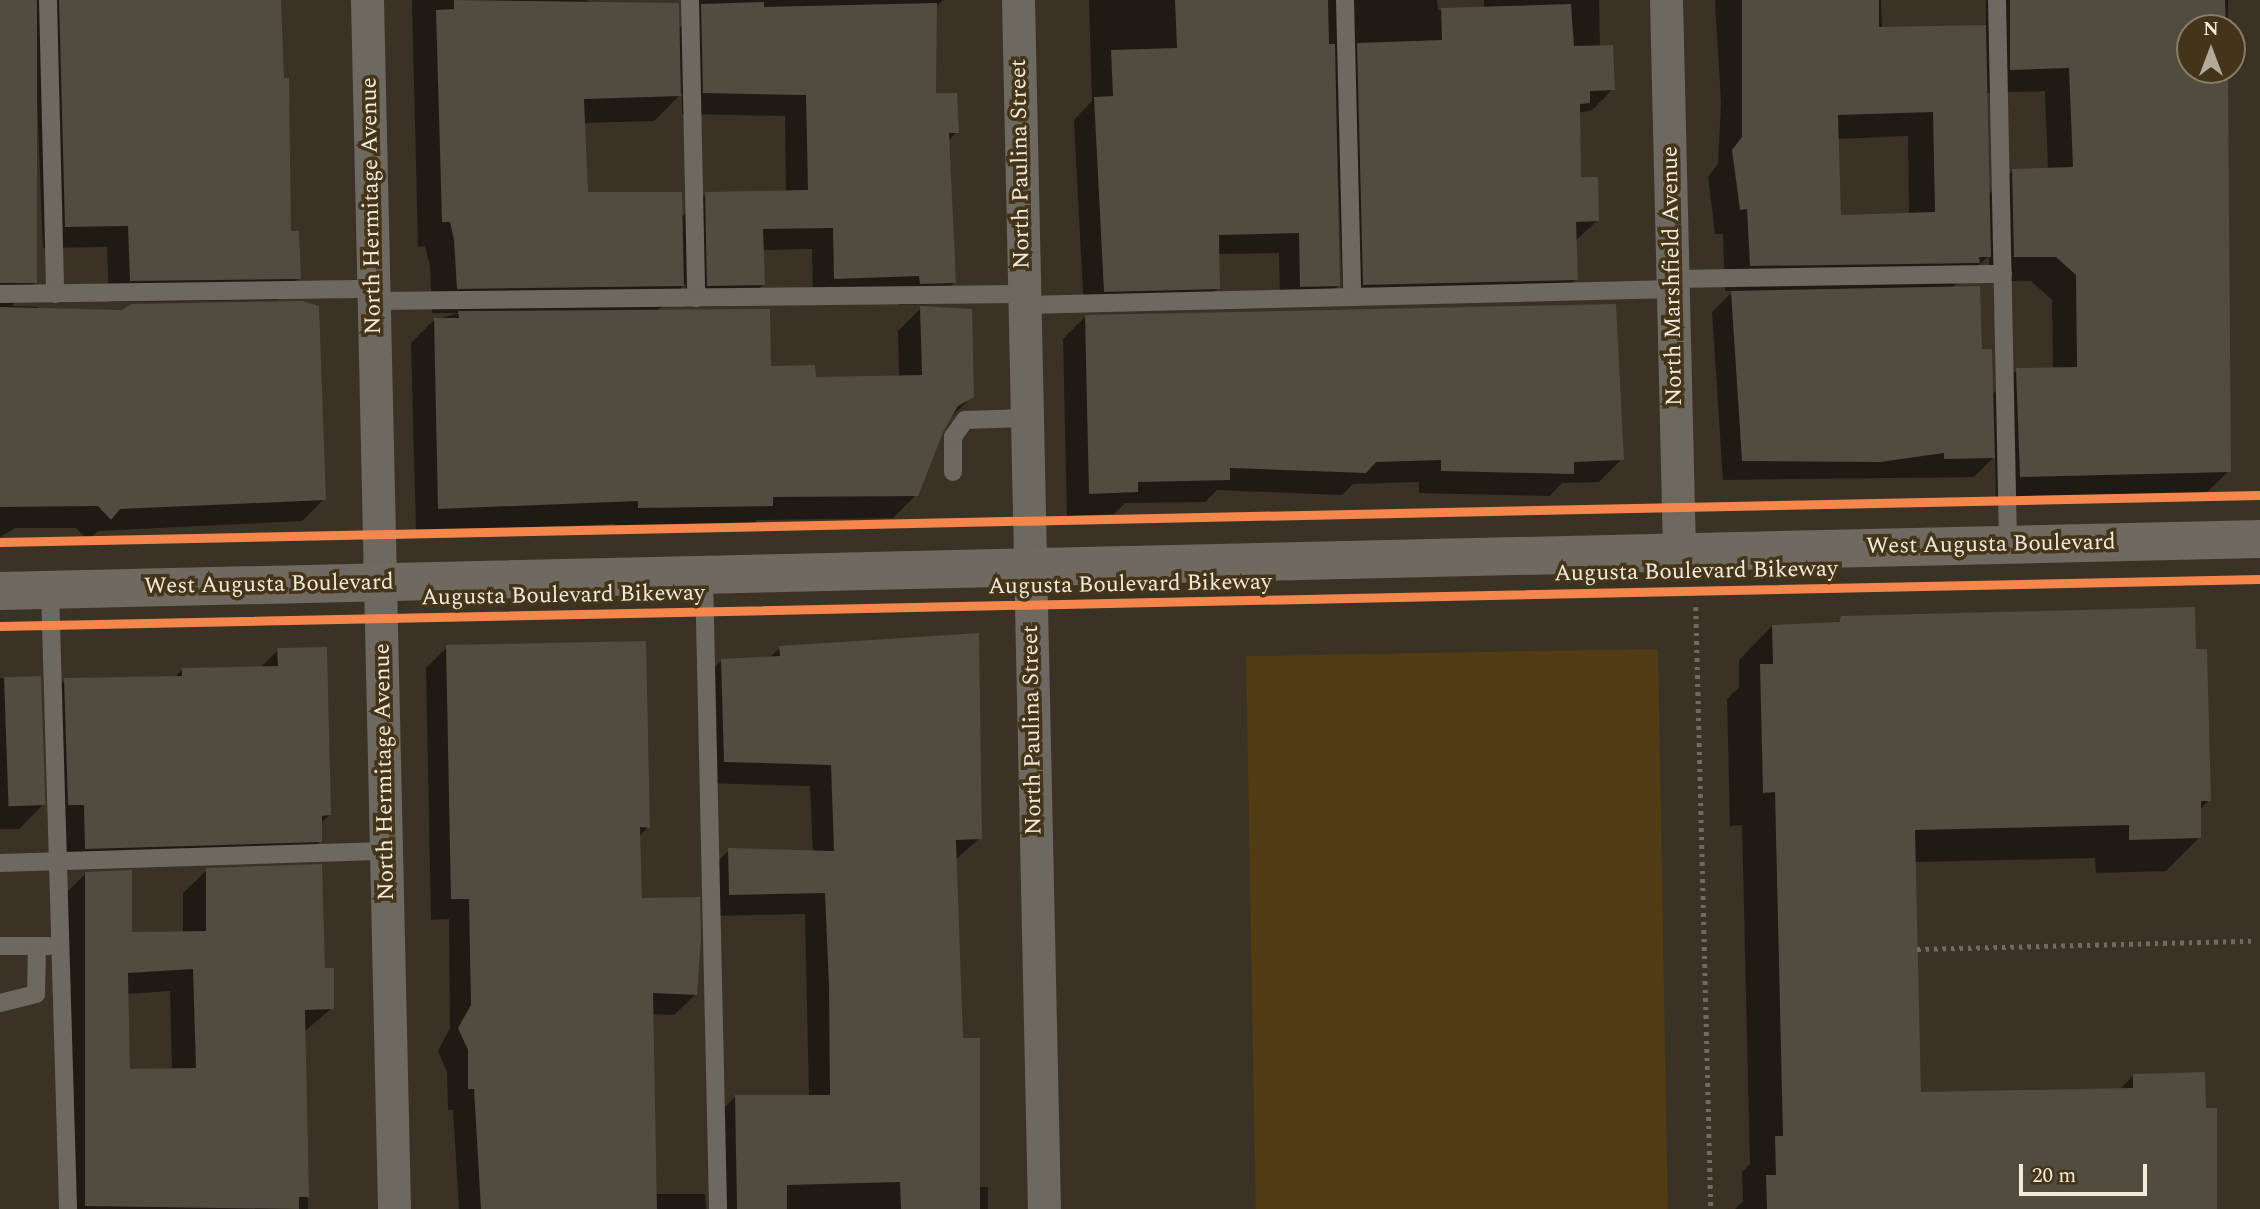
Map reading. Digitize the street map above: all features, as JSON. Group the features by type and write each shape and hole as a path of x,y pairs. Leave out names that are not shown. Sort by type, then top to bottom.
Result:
{"street":[{"name":"North Hermitage Avenue","path":"367,0 394,1209"},
{"name":"North Paulina Street","path":"1018,0 1044,1209"},
{"name":"North Marshfield Avenue","path":"1666,0 1679,553"},
{"name":"West Augusta Boulevard","path":"0,592 2260,539"}],"lane":[{"path":"48,0 55,294"},
{"path":"690,0 696,298"},
{"path":"1345,0 1352,297"},
{"path":"1997,0 2008,544"},
{"path":"0,294 1024,300 1352,297 2003,274"},
{"path":"953,471 953,437 965,420 1027,418"},
{"path":"704,575 718,1209"},
{"path":"50,590 68,1209"},
{"path":"0,863 386,851"},
{"path":"0,946 59,946"},
{"path":"0,1003 36,994 37,946"}],"path":[{"path":"1696,607 1711,1209"},
{"path":"1917,949 2251,941"}],"shaded area":[{"path":"1658,649 1668,1209 1256,1209 1246,656"}],"building":[{"path":"0,0 37,0 37,283 0,283"},
{"path":"59,0 281,0 284,78 289,78 291,231 299,231 301,279 130,281 128,226 65,227"},
{"path":"454,0 679,3 681,96 584,99 588,192 682,192 684,286 457,289 454,240 450,222 442,222 436,10 454,9"},
{"path":"1175,0 1328,0 1329,44 1335,44 1340,286 1300,287 1299,233 1219,235 1220,289 1104,292 1094,97 1113,96 1111,50 1177,48"},
{"path":"1742,0 1879,0 1879,27 1986,25 1991,257 1979,257 1980,263 1750,266 1747,209 1740,210 1732,150 1742,137","holes":["1933,112 1935,212 1841,215 1838,115"]},
{"path":"2010,0 2225,0 2226,14 2176,14 2176,84 2228,84 2231,472 2020,477 2016,368 2077,367 2076,275 2056,257 2014,257 2012,169 2073,167 2069,68 2010,70"},
{"path":"764,2 764,7 937,3 936,93 957,93 959,133 949,133 956,283 920,284 919,276 834,279 833,228 763,229 765,285 707,286 705,192 808,190 806,95 703,93 701,4"},
{"path":"1571,4 1574,46 1613,45 1615,90 1590,91 1590,103 1580,104 1581,177 1598,177 1599,221 1576,222 1578,280 1363,285 1357,43 1442,40 1441,8"},
{"path":"1980,286 1982,349 1992,349 1995,458 1944,459 1944,453 1880,462 1742,461 1731,291"},
{"path":"302,301 319,306 326,500 120,509 111,520 98,506 0,507 0,307 122,310 131,304"},
{"path":"1616,304 1624,460 1574,462 1574,474 1441,471 1441,460 1376,462 1366,473 1230,468 1230,480 1138,482 1138,492 1089,494 1085,315"},
{"path":"920,306 972,309 974,397 958,406 944,430 918,496 773,497 773,506 638,508 638,501 438,509 434,318 459,318 458,311 770,309 771,366 815,365 816,377 922,375"},
{"path":"2195,607 2196,649 2207,649 2211,801 2201,801 2201,838 2129,840 2129,825 1915,830 1921,1092 2133,1088 2133,1074 2205,1072 2206,1108 2217,1108 2217,1209 1767,1209 1766,1175 1776,1175 1775,1136 1783,1136 1775,792 1763,793 1760,664 1773,664 1772,625 1839,622 1841,616"},
{"path":"979,633 982,839 956,840 963,1038 980,1038 980,1209 901,1209 900,1182 787,1185 787,1209 737,1209 735,1095 830,1095 829,986 825,893 729,895 728,848 834,851 831,765 724,762 721,659 780,656 779,646"},
{"path":"646,641 650,828 640,827 642,898 700,897 701,939 697,995 653,993 657,1209 481,1209 474,1089 468,1089 468,1050 458,1028 471,1005 469,899 451,899 446,645"},
{"path":"327,647 331,815 322,816 322,842 85,849 84,805 68,805 64,678 182,676 182,668 278,666 277,648"},
{"path":"41,676 46,805 9,806 4,677"},
{"path":"322,864 325,968 334,968 334,1009 305,1010 309,1197 299,1197 299,1209 85,1206 85,872 132,870 132,932 206,931 206,868","holes":["193,969 196,1068 130,1069 128,973"]}],"cycle path":[{"path":"0,542 2260,495"},
{"name":"Augusta Boulevard Bikeway","path":"0,626 2260,579"}]}
